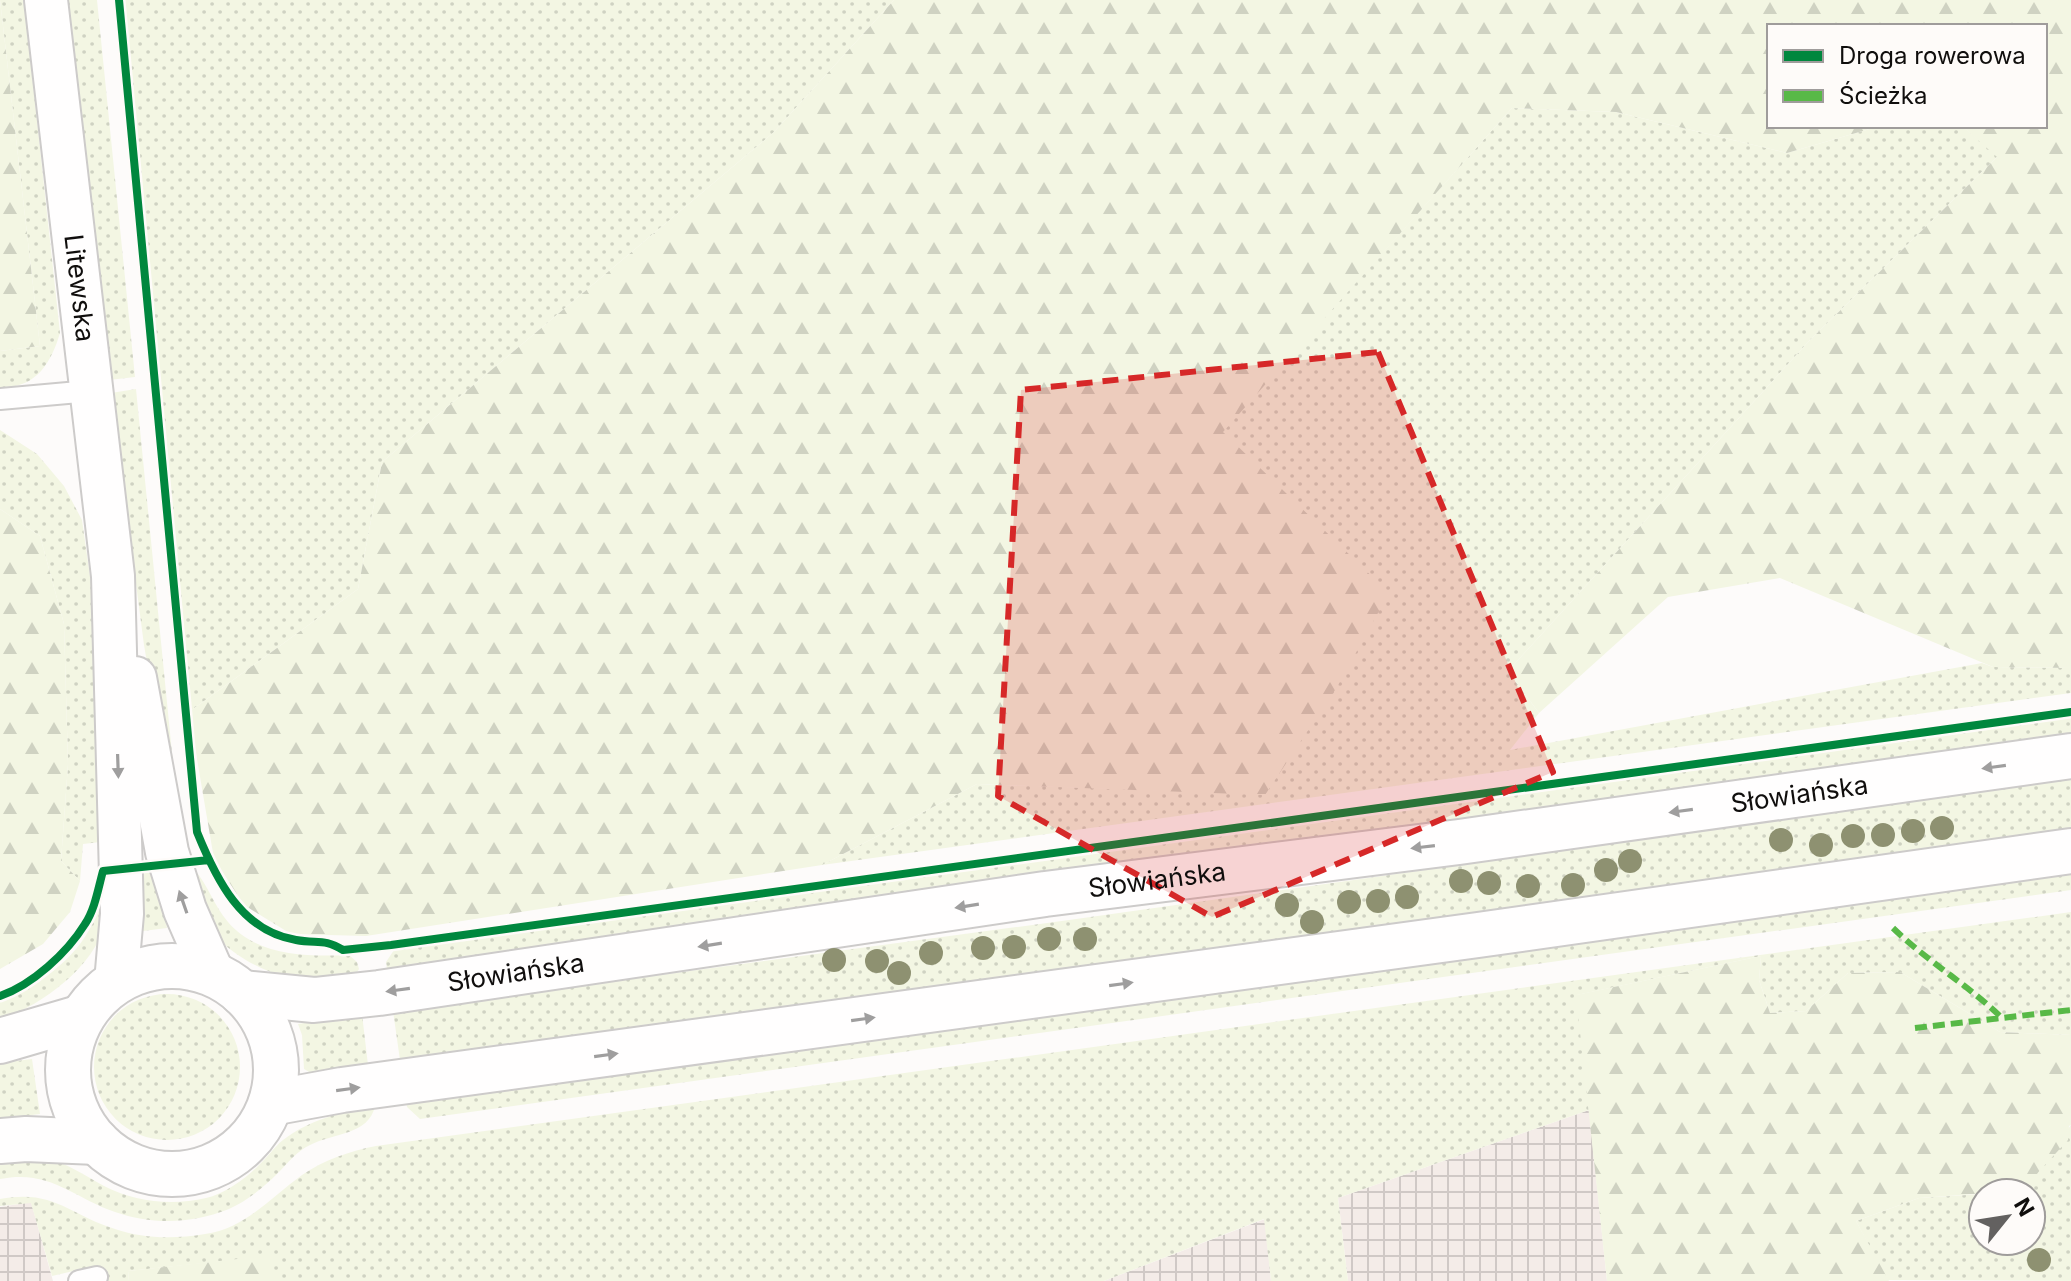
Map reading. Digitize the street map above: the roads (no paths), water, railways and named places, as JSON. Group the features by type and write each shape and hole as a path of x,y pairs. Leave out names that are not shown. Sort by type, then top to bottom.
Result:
{"main road":[{"name":"Słowiańska","path":"227,983 314,1000 379,993 1045,894 1459,842 2071,756"},
{"path":"271,1103 342,1090 2071,851"},
{"path":"163,966 188,966 227,983 259,1011 270,1032 276,1068 271,1103 262,1123 250,1140 215,1165 195,1172 152,1172 132,1166 97,1142 81,1120 71,1095 68,1068 72,1042 82,1017 97,997 116,982 138,971 163,966"},
{"path":"0,1041 82,1017"},
{"path":"0,1141 97,1142"}],"street":[{"name":"Litewska","path":"46,0 113,576 145,727 167,852 185,910 227,983"},
{"name":"Litewska","path":"113,576 122,914 116,982"}],"lane":[{"path":"0,399 90,391"}]}
